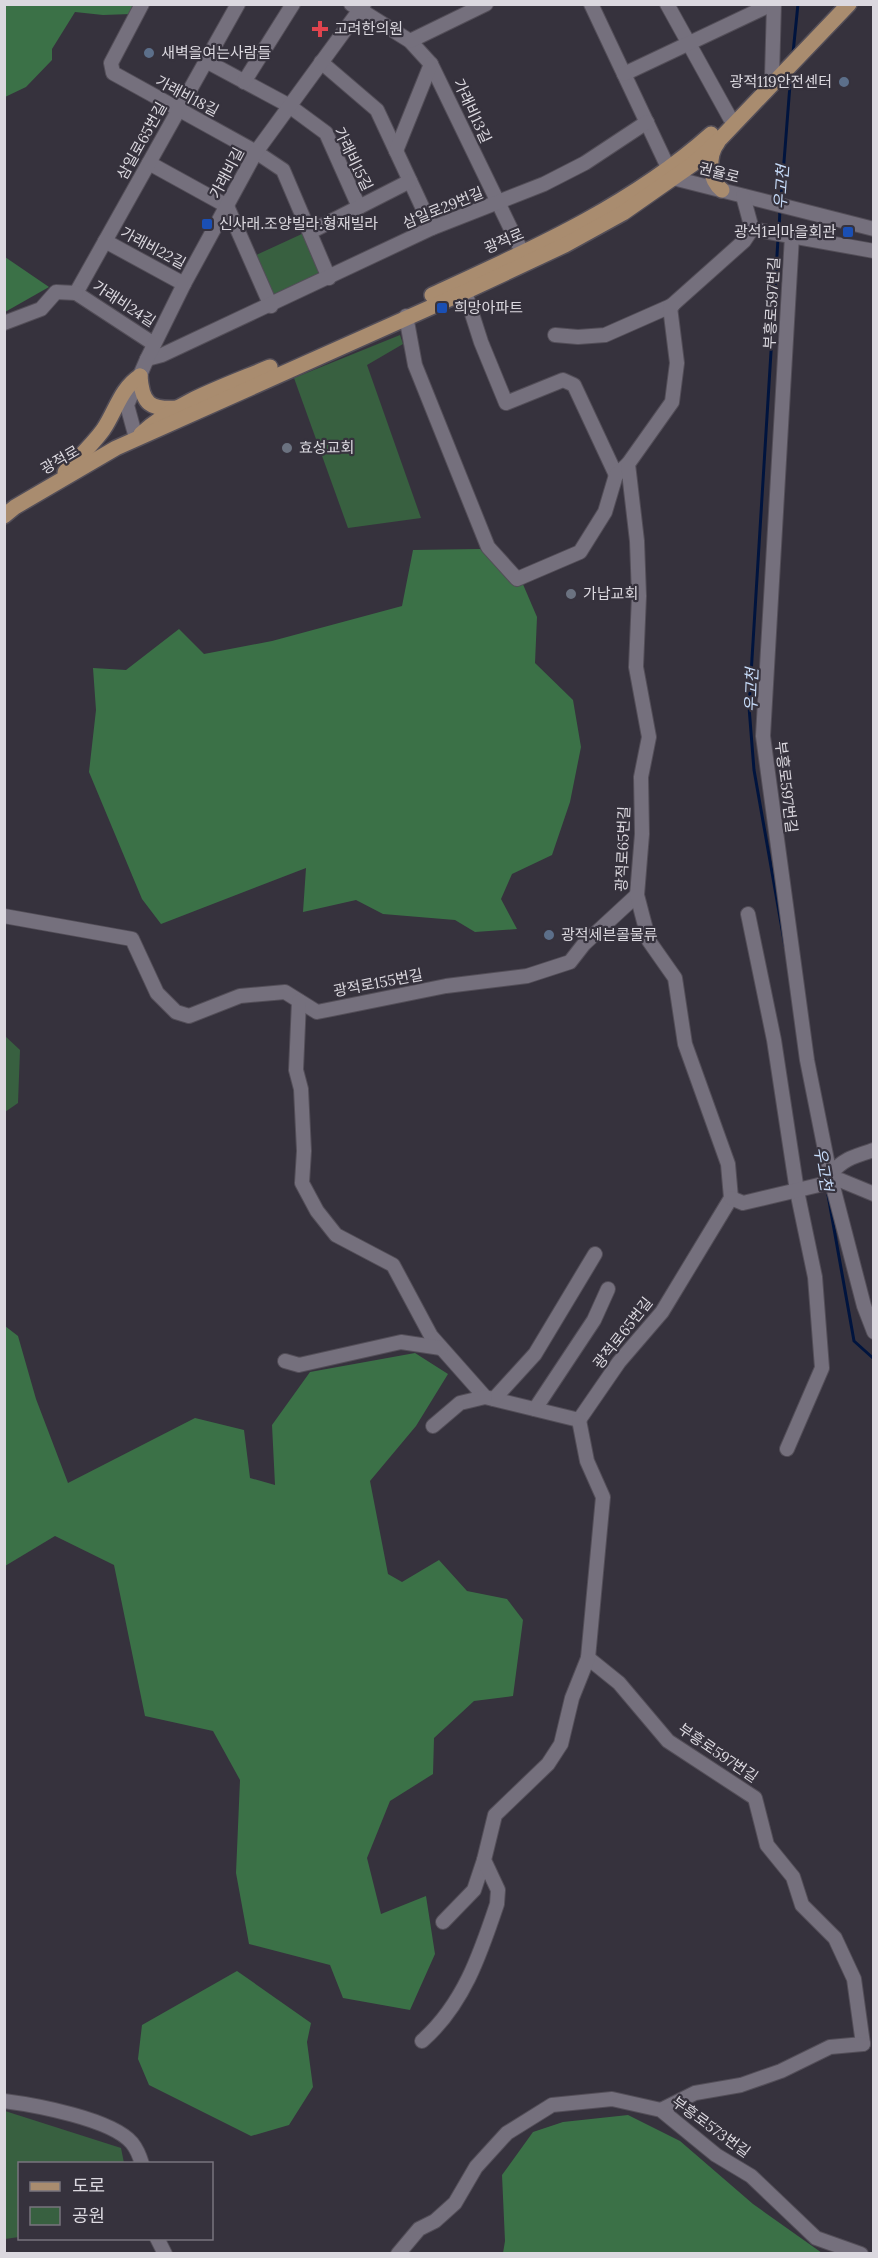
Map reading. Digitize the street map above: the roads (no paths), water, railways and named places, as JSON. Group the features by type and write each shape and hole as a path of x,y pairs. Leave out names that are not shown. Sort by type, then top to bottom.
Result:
{"main road":[{"path":"805,46 838,4"},
{"path":"776,75 849,4"},
{"name":"광적로","path":"136,438 156,420 215,390 288,360 523,254 671,174 776,75"},
{"name":"광적로","path":"4,516 54,484 136,438 156,432 406,316 465,292 623,213 721,138 776,75"},
{"path":"721,138 714,147 711,165 715,185 722,190"},
{"path":"140,376 144,398 150,405 162,409 181,408"},
{"path":"54,484 91,445 105,427 126,389 140,376"}],"street":[{"name":"가래비18길","path":"142,4 111,63 116,76 256,152 283,170 330,278"},
{"name":"삼일로65번길","path":"76,293 238,4"},
{"path":"244,82 293,4"},
{"path":"410,41 461,9 486,4"},
{"path":"591,4 671,174"},
{"path":"667,4 730,118"},
{"path":"740,4 746,17"},
{"path":"624,74 773,4 776,75"},
{"name":"가래비13길","path":"358,6 410,41 431,64 523,254"},
{"name":"가래비길","path":"136,438 127,405 184,284 256,152 358,6"},
{"name":"가래비15길","path":"206,61 288,105 326,133 359,207"},
{"path":"321,62 377,110 432,228"},
{"path":"396,151 431,64"},
{"name":"삼일로29번길","path":"147,359 162,355 271,306 432,228 498,204 585,163 647,122"},
{"path":"149,164 227,206 271,306"},
{"name":"권율로","path":"671,174 722,190 873,229"},
{"path":"310,232 410,182"},
{"path":"750,197 759,230"},
{"path":"406,316 416,365 488,547 517,579 580,552 605,512 616,475 628,464 672,402 677,363 670,307 759,230 873,251"},
{"name":"부흥로597번길","path":"789,235 763,736 807,1060 830,1180 873,1332"},
{"name":"가래비22길","path":"105,241 184,284"},
{"path":"4,323 40,309 56,292 76,293"},
{"path":"465,292 481,342 506,403 563,380 574,385 616,475"},
{"name":"가래비24길","path":"76,293 154,344"},
{"path":"555,335 578,337 605,335 673,305"},
{"name":"광적로65번길","path":"579,1420 619,1362 662,1312 731,1198 728,1164 685,1044 675,978 650,941 637,895 642,834 640,777 650,737 636,667 639,596 637,541 628,464"},
{"name":"광적로155번길","path":"4,916 132,939 157,993 176,1012 189,1016 240,996 285,992 317,1012 446,986 527,976 570,962 584,944 637,895"},
{"path":"748,914 774,1040 815,1277 822,1368 787,1449"},
{"path":"299,1001 296,1070 301,1089 304,1151 302,1183 317,1211 336,1235 393,1265 431,1336 490,1398"},
{"path":"830,1180 838,1164 850,1157 873,1150"},
{"path":"731,1198 743,1203 830,1180 840,1180 873,1194"},
{"path":"490,1398 535,1354 595,1254"},
{"name":"광적로65번길","path":"535,1409 594,1320 608,1289"},
{"path":"285,1361 299,1365 401,1342 441,1348"},
{"path":"433,1426 460,1402 490,1398 579,1420 587,1461 603,1497 588,1658 572,1698 561,1744 548,1764 495,1815 474,1890 443,1922"},
{"name":"부흥로597번길","path":"588,1658 619,1683 668,1741 755,1798 767,1845 793,1877 802,1905 835,1938 854,1979 868,2046"},
{"path":"422,2041 439,2027 462,1995 490,1925 498,1890 484,1860"},
{"path":"662,2110 696,2093 741,2085 781,2071 830,2047 868,2046"},
{"name":"부흥로573번길","path":"398,2253 419,2229 435,2221 455,2203 476,2167 507,2133 552,2105 612,2099 662,2110 716,2155 751,2176 816,2238 861,2253"},
{"path":"4,2101 46,2107 113,2129 132,2142 142,2162"}],"waterway":[{"name":"우고천","path":"793,53 798,4"},
{"name":"우고천","path":"781,200 791,72"},
{"name":"우고천","path":"779,230 780,209"},
{"name":"우고천","path":"778,239 749,707 754,770 785,946"},
{"name":"우고천","path":"828,1195 854,1341 874,1359"}],"place":[{"name":"고려한의원","path":"320,29"},
{"name":"새벽을여는사람들","path":"149,53"},
{"name":"광적119안전센터","path":"844,82"},
{"name":"신사래.조양빌라.형재빌라","path":"207,224"},
{"name":"광석1리마을회관","path":"848,232"},
{"name":"희망아파트","path":"442,308"},
{"name":"효성교회","path":"287,448"},
{"name":"가납교회","path":"571,594"},
{"name":"광적세븐콜물류","path":"549,935"}]}
